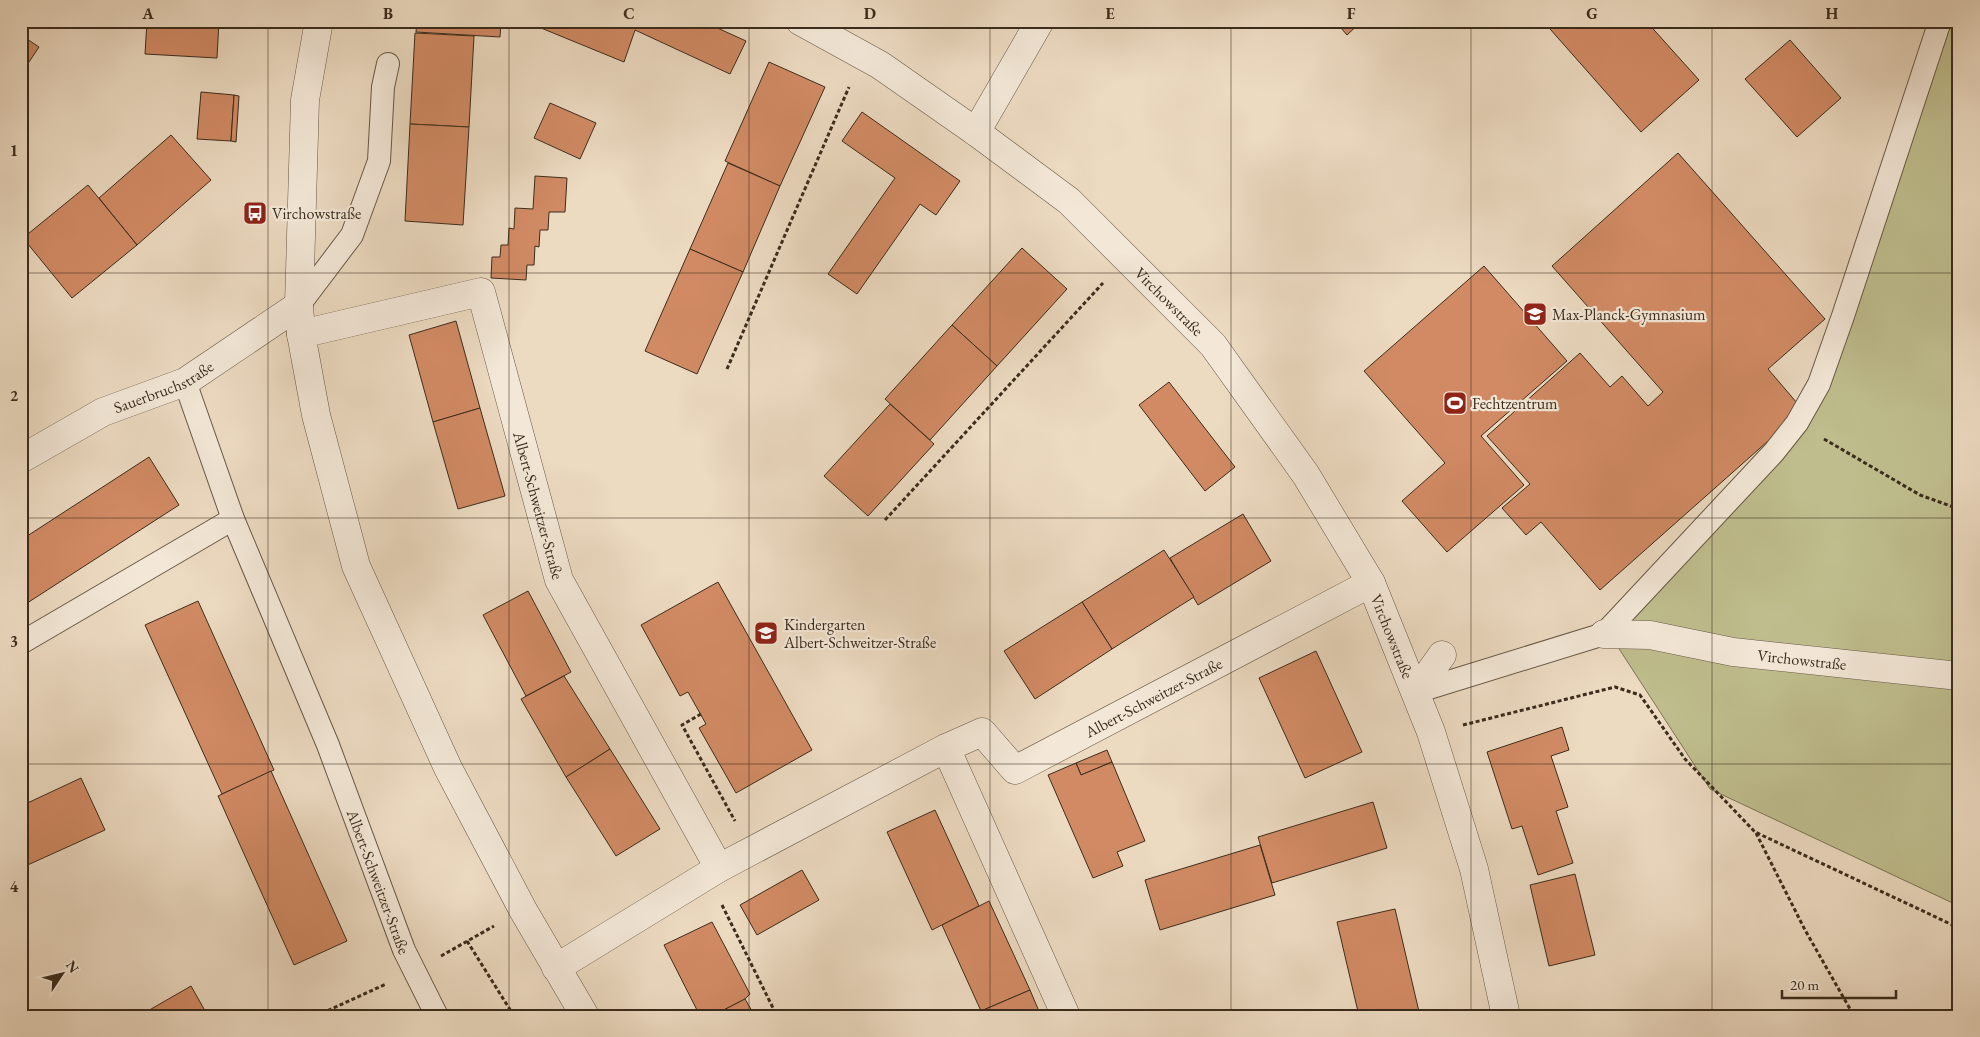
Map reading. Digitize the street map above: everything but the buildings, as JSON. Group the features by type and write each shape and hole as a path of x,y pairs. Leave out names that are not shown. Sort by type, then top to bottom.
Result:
{"street":[{"path":"319,21 305,100 299,304 301,334 316,415 356,566 448,768 523,910 585,1016"},
{"name":"Virchowstraße","path":"800,21 880,65 976,132 1069,201 1213,345 1306,475 1371,583 1431,732 1474,869 1506,1016"},
{"path":"976,132 1040,21"},
{"name":"Albert-Schweitzer-Straße","path":"301,334 481,292 559,580 713,871"},
{"name":"Sauerbruchstraße","path":"21,459 103,412 185,382 299,304"},
{"name":"Albert-Schweitzer-Straße","path":"556,968 713,871 946,748 982,732 1015,770 1371,583"},
{"name":"Virchowstraße","path":"1604,634 1650,635 1733,652 1959,676"},
{"name":"Virchowstraße","path":"1416,692 1442,655"},
{"path":"946,748 1066,1016"}],"lane":[{"path":"1604,634 1774,452 1797,424 1819,384 1940,21"},
{"path":"299,304 352,235 356,226 379,161 383,87 388,64"},
{"name":"Albert-Schweitzer-Straße","path":"185,382 233,519 328,746 404,950 437,1016"},
{"path":"21,643 233,519"},
{"name":"Virchowstraße","path":"1416,692 1604,634"}],"path":[{"path":"727,369 863,56"},
{"path":"886,520 1126,258"},
{"path":"1797,424 1920,495 1959,509"},
{"path":"1431,732 1615,688 1640,695 1685,759 1755,832 1805,930 1854,1016"},
{"path":"701,714 682,725 751,851"},
{"path":"1755,832 1959,928"},
{"path":"713,871 763,989 778,1016"},
{"path":"467,941 514,1016"}],"shaded area":[{"path":"1952,21 1959,21 1959,906 1710,789 1614,641 1663,577 1765,476 1873,252"}],"place":[{"name":"Virchowstraße","path":"255,213"},
{"name":"Max-Planck-Gymnasium","path":"1535,314"},
{"name":"Fechtzentrum","path":"1455,403"},
{"name":"Kindergarten Albert-Schweitzer-Straße","path":"766,633"}]}
